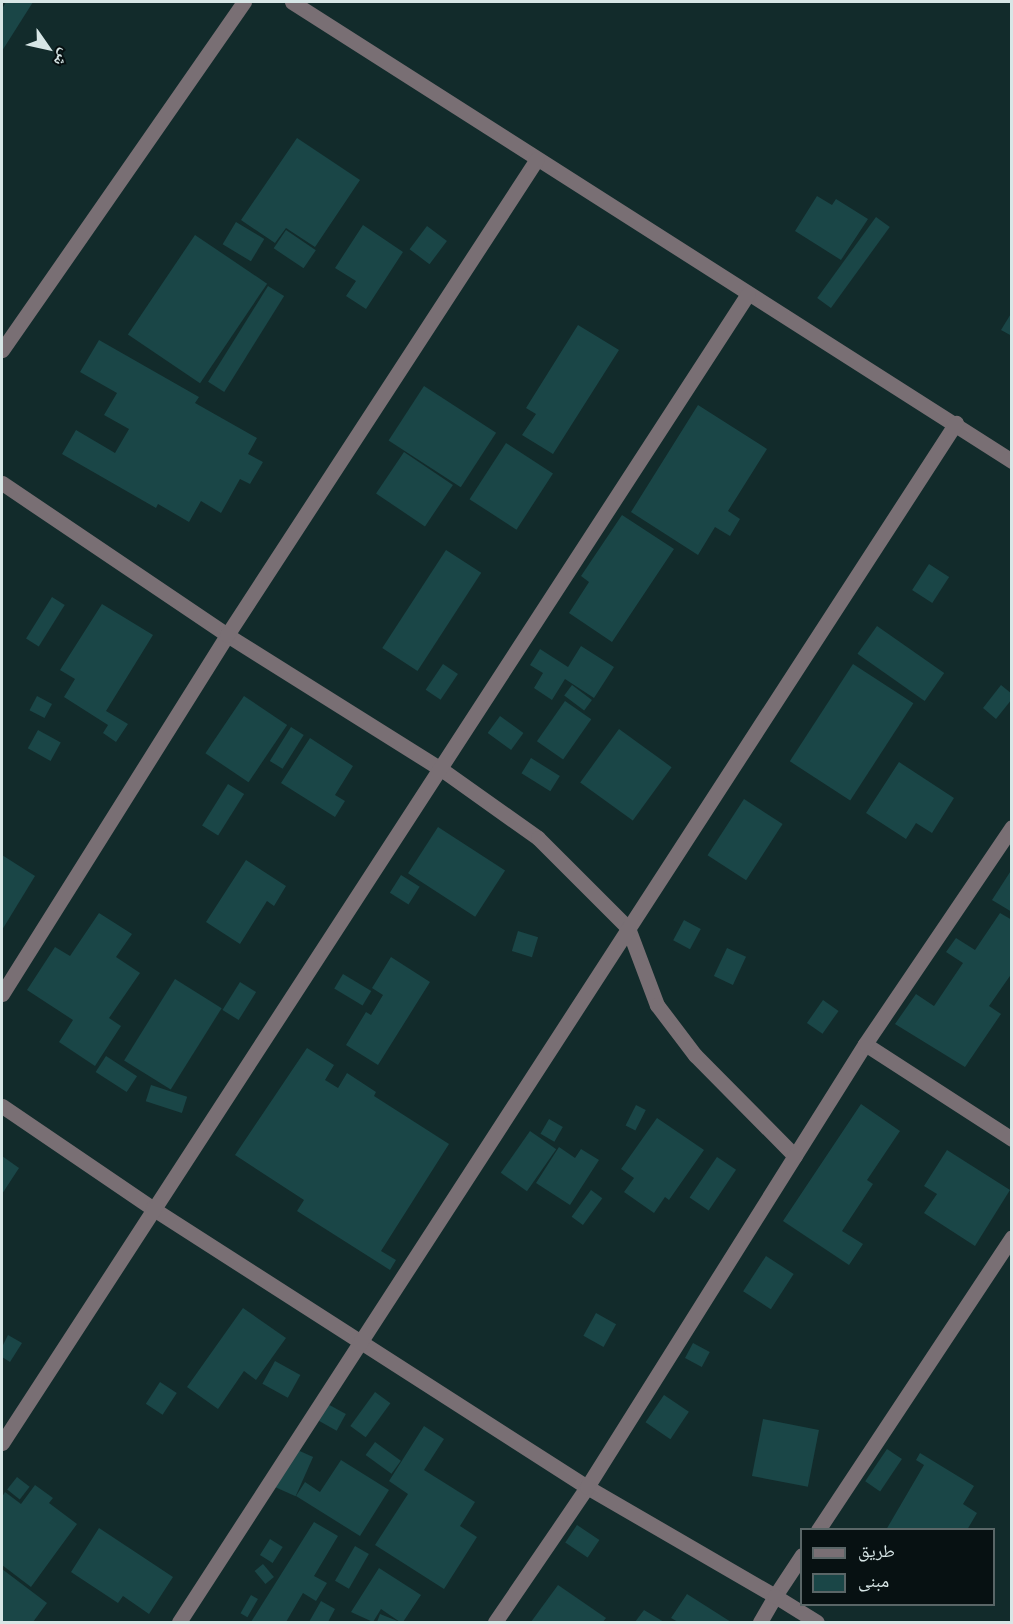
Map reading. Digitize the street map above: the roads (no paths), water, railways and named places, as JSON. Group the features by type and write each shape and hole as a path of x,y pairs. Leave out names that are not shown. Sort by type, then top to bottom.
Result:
{"street":[{"path":"2,350 244,2"},
{"path":"292,2 748,294 956,423 1011,461"},
{"path":"2,994 227,635 537,159"},
{"path":"2,1443 152,1208 441,769 748,294"},
{"path":"178,1623 956,423"},
{"path":"2,483 227,635 441,769 538,838 587,884 628,928 663,1013 701,1063 795,1156"},
{"path":"495,1623 587,1487 865,1044 1011,827"},
{"path":"865,1044 1011,1138"},
{"path":"2,1106 152,1208 587,1487 775,1596 817,1623"},
{"path":"819,1528 1011,1237"},
{"path":"760,1623 800,1557"}]}
